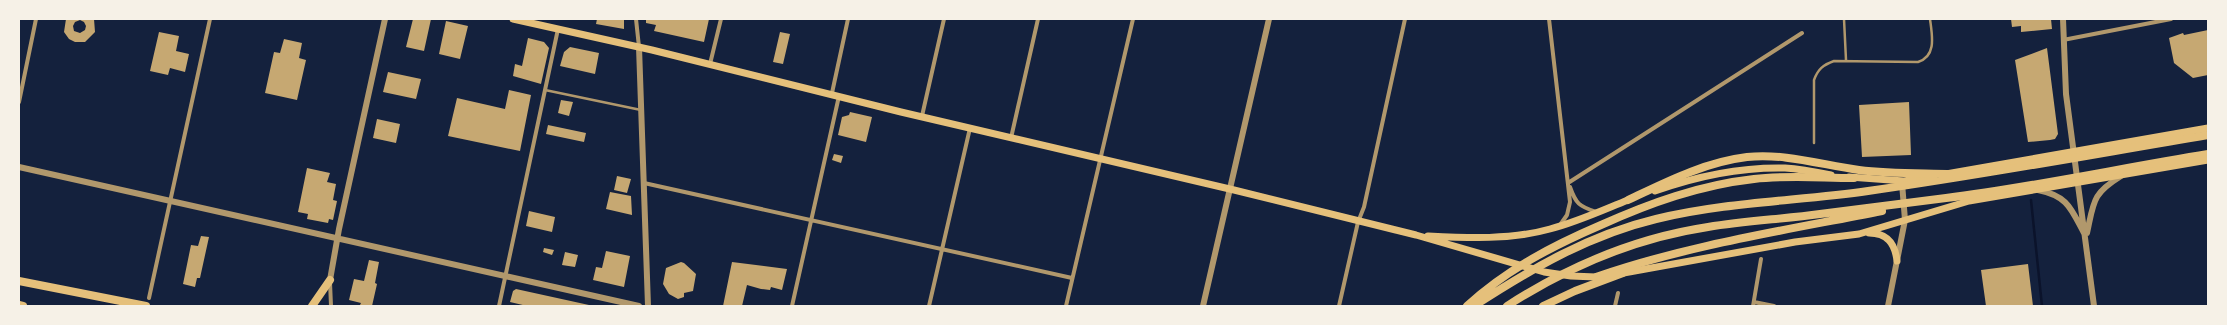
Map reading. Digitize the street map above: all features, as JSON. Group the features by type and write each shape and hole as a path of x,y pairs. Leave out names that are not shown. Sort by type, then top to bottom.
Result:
{"highway":[{"path":"1474,306 1555,256 1628,227 1705,209 1818,197 1977,174 2208,135"},
{"path":"1596,277 1670,256 1952,197 2208,154"},
{"path":"1628,200 1669,181 1723,162 1759,156 1796,159 1859,170 1900,173 1977,174"},
{"path":"1467,306 1490,285 1551,247 1667,197 1725,183 1755,179 1854,178"},
{"path":"1507,306 1564,272 1610,252 1647,240 1708,226 1820,214 1952,197"},
{"path":"1543,306 1575,291 1622,273"},
{"path":"312,306 330,280"},
{"path":"19,282 148,302"},
{"path":"19,282 118,306"},
{"path":"19,305 23,306"}],"main road":[{"path":"513,19 639,47 1011,138 1230,189 1358,222 1416,235 1511,264 1544,272 1596,277 1789,243 1877,233 1887,237 1894,246 1898,260"},
{"path":"1416,235 1466,238 1510,236 1560,226 1686,180 1754,168 1786,168 1854,178 1901,181 2208,128"},
{"path":"1859,234 1969,201 2208,160"}],"street":[{"path":"19,102 36,19"},
{"path":"148,302 210,19"},
{"path":"331,306 330,280 337,238 385,19"},
{"path":"636,19 642,110 648,306"},
{"path":"710,64 721,19"},
{"path":"792,306 835,94 848,19"},
{"path":"922,116 944,19"},
{"path":"1011,138 1038,19"},
{"path":"1066,306 1133,19"},
{"path":"1203,306 1269,19"},
{"path":"1339,306 1358,222 1364,207 1405,19"},
{"path":"1549,19 1570,202 1567,215 1560,226"},
{"path":"2063,19 2066,94 2079,181 2094,306"},
{"path":"2063,40 2171,19"},
{"path":"499,306 558,29"},
{"path":"1568,183 1802,33"},
{"path":"929,306 970,128"},
{"path":"19,168 638,306"},
{"path":"2086,236 2095,198 2104,187 2125,174"},
{"path":"1888,306 1905,220 1901,181"},
{"path":"644,183 1072,278"},
{"path":"1568,183 1576,202 1584,208 1597,213"},
{"path":"2035,189 2053,193 2060,197 2069,207 2086,236"},
{"path":"1761,259 1754,304 1774,306"},
{"path":"1615,306 1618,293"}],"lane":[{"path":"1844,19 1846,60"},
{"path":"1814,143 1814,80 1817,71 1824,64 1846,60 1918,62 1923,60 1928,56 1931,50 1930,19"},
{"path":"545,90 642,110"}],"building":[{"path":"66,19 94,19 95,32 85,42 75,42 69,39 64,32","holes":["80,20 84,22 86,26 85,30 80,33 74,31 73,26 75,22"]},
{"path":"413,19 431,19 424,51 406,47"},
{"path":"597,19 624,19 624,29 596,24"},
{"path":"646,19 709,19 704,42 654,31 656,25 646,23"},
{"path":"2011,19 2051,19 2052,29 2021,32 2021,26 2012,27"},
{"path":"446,21 468,26 460,59 439,54"},
{"path":"2208,30 2208,75 2193,78 2174,63 2169,38 2183,33 2184,35"},
{"path":"159,32 179,36 176,51 189,54 185,72 170,68 168,75 150,71"},
{"path":"780,32 790,34 783,64 773,62"},
{"path":"528,38 544,42 549,48 541,84 513,76 515,64 522,66"},
{"path":"284,39 302,43 299,58 306,60 297,100 265,93 274,52 280,53"},
{"path":"570,47 599,53 595,74 560,66 564,52"},
{"path":"2047,48 2058,134 2055,139 2028,142 2015,60"},
{"path":"388,72 421,79 416,99 383,92"},
{"path":"509,90 531,95 520,151 448,136 457,98 505,109"},
{"path":"561,100 573,102 569,116 558,113"},
{"path":"1909,102 1911,155 1862,157 1859,105"},
{"path":"850,112 872,117 866,142 838,135 842,117 849,115"},
{"path":"377,119 400,124 396,143 373,138"},
{"path":"548,125 586,133 584,142 546,134"},
{"path":"834,154 843,156 841,163 832,160"},
{"path":"307,168 330,173 327,182 336,184 333,200 337,201 333,220 329,219 328,223 307,219 308,214 298,212"},
{"path":"617,176 631,179 627,193 614,190"},
{"path":"610,192 631,196 632,215 606,209"},
{"path":"529,211 555,217 552,232 526,226"},
{"path":"201,236 209,237 200,278 197,278 195,287 183,284 191,245 198,246"},
{"path":"544,248 554,250 552,255 543,252"},
{"path":"606,251 630,256 624,287 593,280 596,267 602,268"},
{"path":"565,252 578,255 575,267 562,265"},
{"path":"369,260 379,262 375,283 377,284 372,306 364,306 360,305 361,303 349,300 354,279 364,281"},
{"path":"681,262 696,274 693,291 684,293 684,297 678,299 669,294 663,284 666,268"},
{"path":"732,262 787,269 782,290 771,287 770,290 761,289 747,285 742,306 723,306"},
{"path":"2028,264 2033,306 1986,306 1981,270"},
{"path":"516,289 589,306 527,306 510,302 513,291"}],"waterway":[{"path":"2031,200 2042,306"}]}
